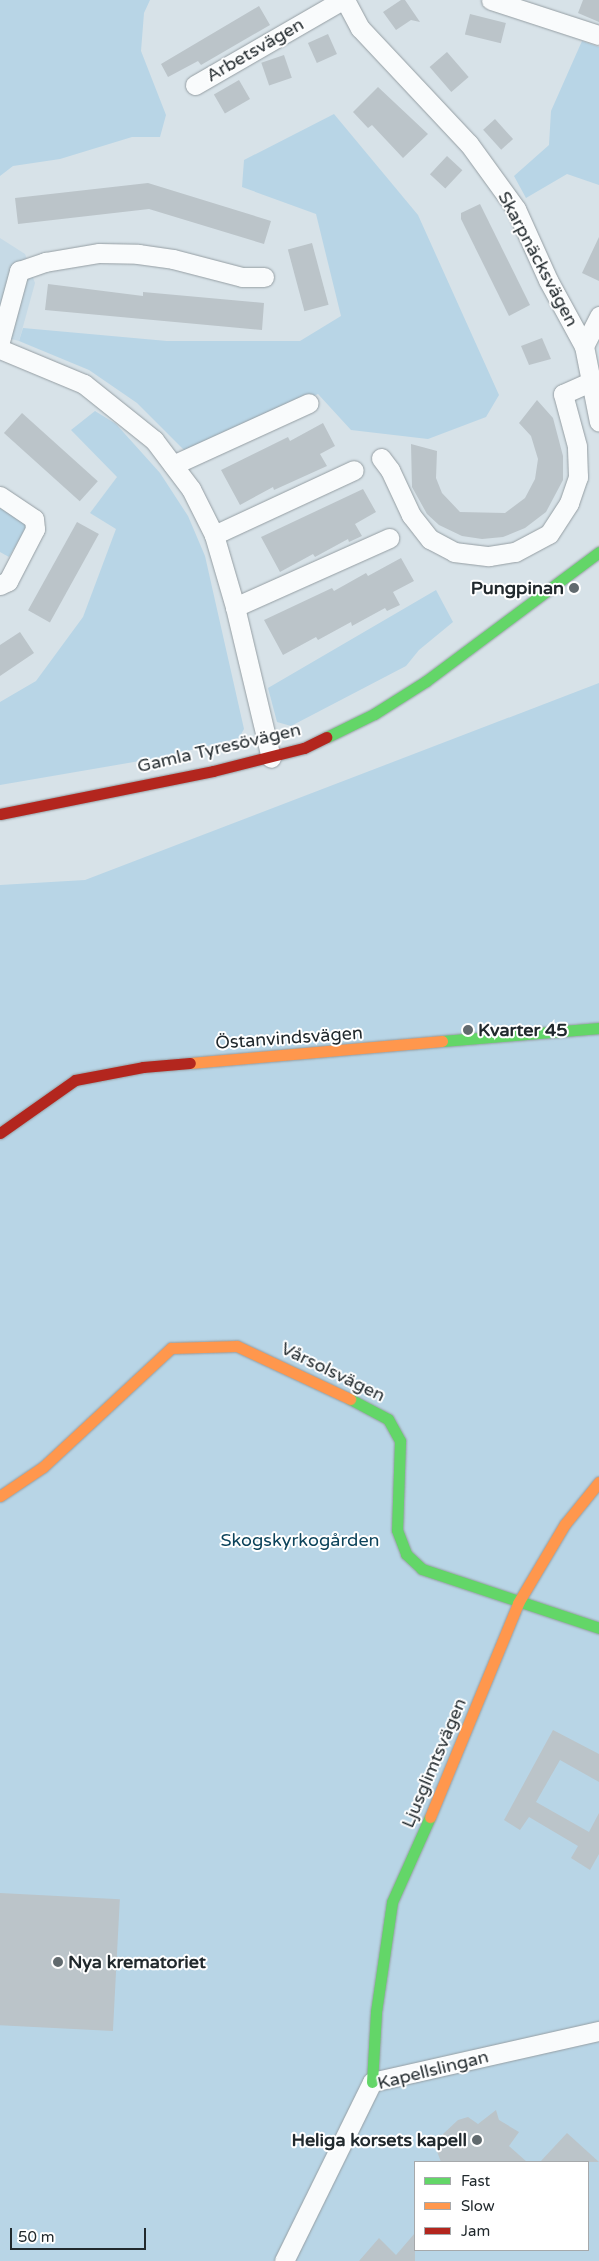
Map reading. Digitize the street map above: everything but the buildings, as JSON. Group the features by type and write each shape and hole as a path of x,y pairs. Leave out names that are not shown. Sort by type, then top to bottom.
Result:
{"street":[{"name":"Arbetsvägen","path":"194,85 344,0"},
{"name":"Skarpnäcksvägen","path":"344,0 360,28 469,144 516,209 548,280 584,346 599,422"},
{"path":"491,0 599,35"},
{"path":"0,341 19,271 45,262 99,253 138,254 173,259 242,277 264,277"},
{"path":"584,346 599,316"},
{"path":"0,349 84,384 154,440 191,489 214,535 236,607 271,758"},
{"path":"381,458 390,470 411,515 430,539 454,552 489,556 515,552 549,534 569,503 578,477 577,446 563,394 592,381"},
{"path":"173,465 309,403"},
{"path":"214,535 354,470"},
{"path":"0,496 34,519 35,529 8,581 0,585"},
{"path":"236,607 389,538"},
{"name":"Gamla Tyresövägen","path":"0,814 271,758 304,748 374,714 426,681 599,552"},
{"name":"Östanvindsvägen","path":"0,1133 75,1080 143,1067 599,1028"},
{"name":"Vårsolsvägen","path":"0,1496 43,1467 171,1348 237,1346 329,1386 388,1419 400,1441 397,1530 406,1554 422,1569 518,1603 599,1628"},
{"name":"Ljusglimtsvägen","path":"372,2082 376,2012 392,1902 442,1792 518,1603 565,1524 599,1482"},
{"name":"Kapellslingan","path":"284,2261 372,2082 599,2031"}],"shaded area":[{"path":"0,238 25,254 35,283 19,341 0,336"}],"green space":[{"path":"0,0 150,0 144,13 141,51 166,115 160,137 132,137 60,159 13,166 0,176"},
{"path":"582,41 599,47 599,185 567,174 526,198 514,176 549,145 551,111"},
{"path":"334,114 418,215 499,395 486,417 428,439 351,430 318,394 184,450 137,403 89,370 19,341 23,328 167,341 300,341 341,316 316,214 242,187 244,160"},
{"path":"95,411 116,424 160,473 188,516 205,556 244,729 239,738 163,757 0,785 0,702 36,681 83,617 116,529 90,513 117,477 71,430"},
{"path":"0,503 30,521 9,557 0,552"},
{"path":"436,590 453,622 419,650 406,666 291,726 277,722 268,688"},
{"name":"Skogskyrkogården","path":"599,683 599,2261 0,2261 0,885 85,880"}],"traffic: fast":[{"path":"327,737 374,714 426,681 599,552"},
{"path":"442,1041 599,1028"},
{"path":"350,1399 388,1419 400,1441 397,1530 406,1554 422,1569 599,1628"},
{"path":"372,2082 376,2012 392,1902 430,1817"}],"traffic: slow":[{"path":"190,1063 442,1041"},
{"path":"0,1496 43,1467 171,1348 237,1346 350,1399"},
{"path":"430,1817 518,1603 565,1524 599,1482"}],"traffic: jam":[{"path":"0,814 213,771 304,748 327,737"},
{"path":"0,1133 75,1080 143,1067 190,1063"}],"place":[{"name":"Pungpinan","path":"574,588"},
{"name":"Kvarter 45","path":"468,1030"},
{"name":"Nya krematoriet","path":"58,1962"},
{"name":"Heliga korsets kapell","path":"477,2140"}]}
